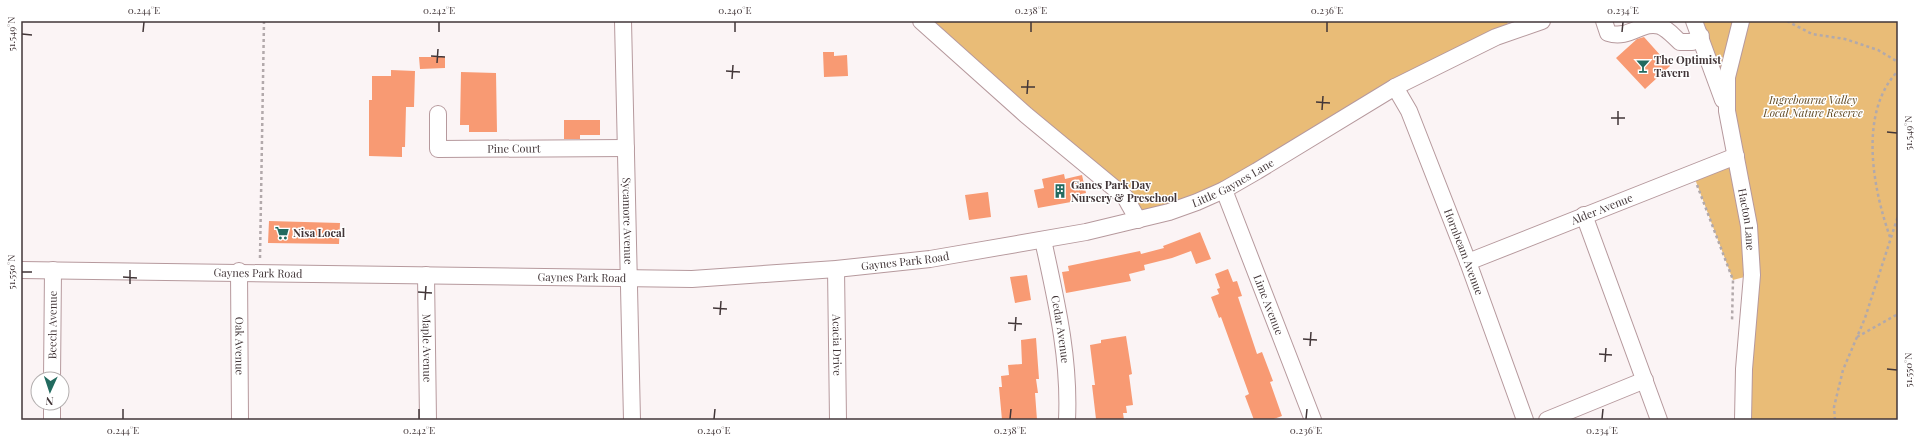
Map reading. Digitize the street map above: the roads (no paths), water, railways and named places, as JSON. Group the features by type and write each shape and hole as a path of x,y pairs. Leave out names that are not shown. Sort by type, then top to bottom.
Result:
{"street":[{"name":"Sycamore Avenue","path":"623,21 632,420"},
{"path":"921,21 1026,115 1125,197 1138,220"},
{"name":"Little Gaynes Lane","path":"1138,220 1183,207 1224,190 1394,87 1496,37 1526,24 1542,21"},
{"path":"1604,21 1608,33 1617,36 1649,25 1660,26 1680,42 1692,42 1701,36"},
{"path":"1694,21 1701,36 1727,111"},
{"name":"Hacton Lane","path":"1740,21 1727,77 1727,111 1748,226 1752,275 1744,369 1743,420"},
{"name":"Hornbeam Avenue","path":"1394,87 1409,111 1468,262 1525,420"},
{"name":"Pine Court","path":"438,114 438,149 626,148"},
{"name":"Alder Avenue","path":"1468,262 1736,156"},
{"name":"Lime Avenue","path":"1224,190 1312,420"},
{"path":"1584,215 1659,420"},
{"name":"Gaynes Park Road","path":"21,270 239,271 692,279 836,269 930,259 1043,240 1138,220"},
{"name":"Cedar Avenue","path":"1043,240 1063,334 1068,399 1067,420"},
{"name":"Acacia Drive","path":"836,269 838,420"},
{"name":"Beech Avenue","path":"52,371 53,270"},
{"name":"Oak Avenue","path":"239,271 240,420"},
{"name":"Maple Avenue","path":"426,275 428,420"},
{"path":"1547,420 1645,380"}],"place":[{"name":"The Optimist Tavern","path":"1643,66"},
{"name":"Ganes Park Day Nursery & Preschool","path":"1060,191"},
{"name":"Nisa Local","path":"282,233"}],"park label":[{"name":"Ingrebourne Valley Local Nature Reserve","path":"1813,106"}]}
